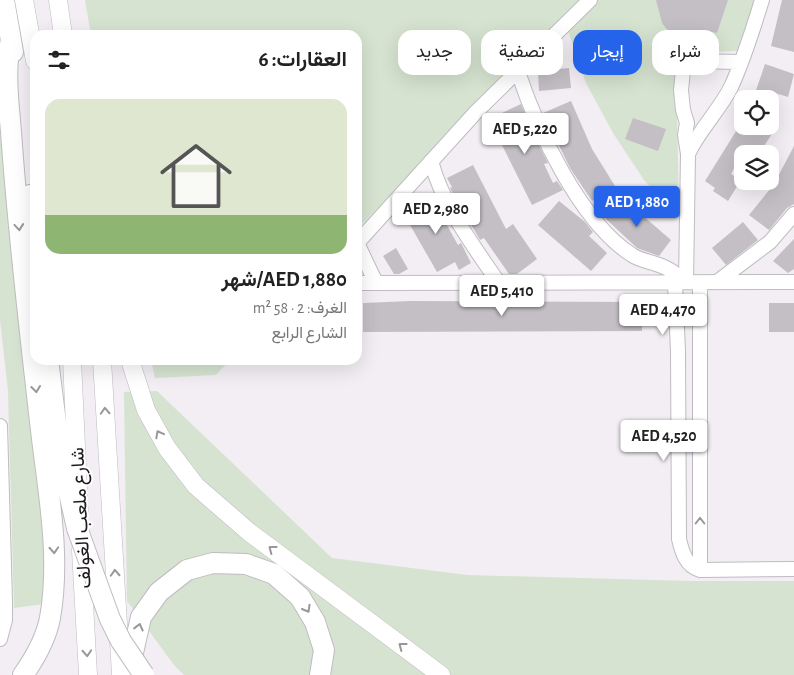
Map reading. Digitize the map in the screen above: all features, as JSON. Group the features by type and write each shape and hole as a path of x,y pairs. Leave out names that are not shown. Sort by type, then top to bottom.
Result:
{"highway":[{"path":"4,0 11,40 30,199"},
{"path":"11,40 6,57 30,333"},
{"path":"22,675 40,647 50,620 55,554 34,365"},
{"path":"49,365 60,454 77,528 110,619 121,641 144,675"},
{"path":"126,675 141,617 159,592 187,570 213,563 246,564 274,574 300,597 315,622 324,650 320,675"}],"main road":[{"path":"24,0 30,33"},
{"path":"58,1 63,30"},
{"name":"شارع ملعب الغولف","path":"72,365 88,675"},
{"name":"شارع ملعب الغولف","path":"102,365 126,675"},
{"path":"132,365 146,410 167,448 196,486 249,532 441,675"}],"street":[{"path":"560,30 590,0"},
{"path":"688,154 695,140 715,114 731,86 762,0"},
{"path":"740,62 684,60 681,90 683,110 687,123 685,135 688,154 687,283 678,352 679,539 688,561 700,570 794,570"},
{"path":"362,239 476,112 515,75"},
{"path":"519,75 536,116 566,178 611,239 633,256 665,268 687,283 700,352 700,570"},
{"path":"432,161 436,178 463,230 498,282"},
{"path":"717,282 770,242 794,214"},
{"path":"362,252 376,283"},
{"path":"362,283 794,282"},
{"path":"678,352 700,352"},
{"path":"0,426 5,601 5,620 0,639"}],"green space":[{"path":"85,0 584,0 554,30 481,30 481,75 510,75 362,224 362,30 90,30"},
{"path":"595,0 755,0 737,51 719,52 719,30 652,30 652,75 676,75 679,218 644,180 613,133 583,75 642,75 642,30 573,30 573,45 567,28"},
{"path":"0,40 12,205 44,512 44,604 14,608 8,391 0,320"},
{"path":"152,365 225,365 216,375 155,378"},
{"path":"157,391 332,558 467,575 690,581 794,581 794,675 184,675 174,665 127,601 124,392"}],"building":[{"path":"656,0 728,0 718,30 667,30 662,23"},
{"path":"782,0 794,0 794,52 771,46"},
{"path":"765,64 794,74 788,97 779,94 779,90 756,90"},
{"path":"569,68 571,88 539,91 538,75 563,75 563,69"},
{"path":"571,101 592,149 615,186 592,201 570,168 543,113"},
{"path":"521,104 526,116 521,118 532,140 535,138 548,163 544,164 553,183 557,181 563,190 532,205 489,119"},
{"path":"633,118 666,129 658,151 625,139"},
{"path":"734,134 771,135 765,145 734,145 734,169 731,174 734,176 735,190 728,201 713,191 715,188 705,181"},
{"path":"794,146 794,204 787,208 769,230 749,215 769,190 779,190 779,174"},
{"path":"473,165 506,229 513,224 537,259 517,274 509,274 484,238 480,240 450,188 452,187 447,178"},
{"path":"428,196 433,205 437,202 447,219 444,220 458,245 461,243 471,263 459,270 455,262 437,272 402,211"},
{"path":"621,197 671,240 659,256 637,248 605,218"},
{"path":"559,201 585,222 593,232 589,236 607,253 591,271 538,225"},
{"path":"743,222 758,240 726,265 712,248"},
{"path":"794,239 794,269 788,273 773,261"},
{"path":"396,248 408,269 399,274 394,274 383,256"},
{"path":"410,301 642,302 642,331 363,332 363,303"},
{"path":"769,303 794,303 794,332 769,332"}]}
